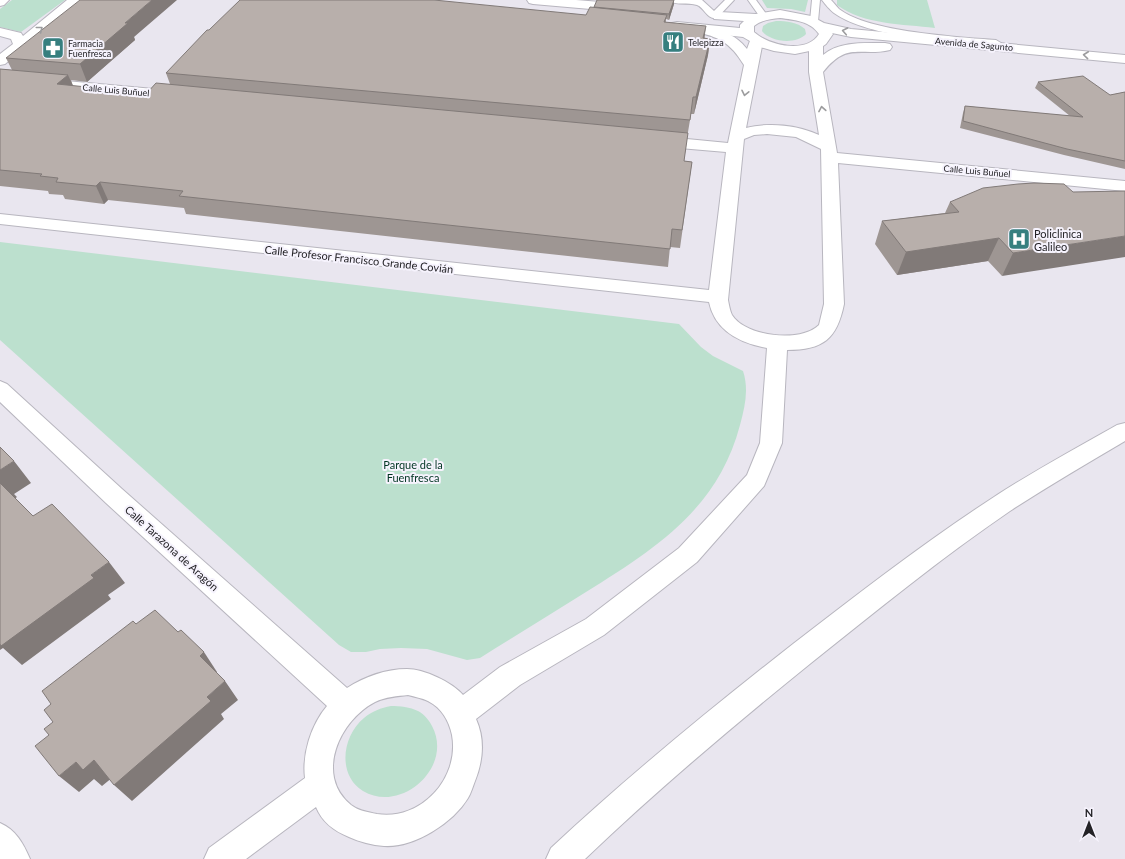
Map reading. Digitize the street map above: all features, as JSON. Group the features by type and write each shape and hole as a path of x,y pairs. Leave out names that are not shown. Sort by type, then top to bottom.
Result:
{"main road":[{"path":"0,61 75,0"},
{"path":"530,6 635,9"},
{"path":"530,6 597,18"},
{"path":"670,6 714,16 759,17 780,14 798,16 819,33"},
{"path":"759,17 747,25 752,37 751,65 735,143 718,297 720,308 727,322 741,333 754,339 777,343 799,342 811,339 824,332 831,320 834,304 829,152 816,72 819,33"},
{"path":"667,25 698,28 752,37 775,48 790,49 798,49 819,33"},
{"path":"698,28 729,37 741,48 751,65"},
{"path":"0,32 16,36 20,44"},
{"name":"Avenida de Sagunto","path":"819,33 885,47 1125,71"},
{"name":"Avenida de Sagunto","path":"819,33 851,33 1125,59"},
{"path":"816,72 829,56 841,50 855,47 885,47"},
{"name":"Calle Luis Buñuel","path":"0,79 190,97"},
{"path":"639,139 735,143 751,131 767,129 784,130 812,136 829,152"},
{"name":"Calle Luis Buñuel","path":"829,152 1125,186"},
{"name":"Calle Profesor Francisco Grande Covián","path":"0,219 718,297"},
{"path":"460,714 510,676 595,627 688,555 756,480 770,443 777,343"},
{"name":"Calle Tarazona de Aragón","path":"0,389 114,496 346,705"},
{"path":"562,859 655,774 733,709 860,608 947,542 1036,482 1125,431"},
{"path":"408,682 429,687 447,698 460,714 468,735 469,759 467,765 460,783 445,805 424,821 398,831 373,831 349,823 331,806 321,785 318,764 322,743 332,722 346,705 365,692 387,684 408,682"},
{"path":"220,859 321,785"},
{"path":"0,839 14,859"}],"lane":[{"path":"670,6 698,1 714,16 730,0"},
{"path":"752,0 759,17"},
{"path":"816,0 819,33"},
{"path":"826,0 829,6 849,19 888,31 1003,44 1040,50"}],"green space":[{"path":"12,0 65,0 21,32 0,27 0,9"},
{"path":"762,0 808,0 805,12 791,9 767,8"},
{"path":"837,0 927,0 935,28 871,20 848,12 837,5"},
{"path":"776,21 795,23 805,29 806,34 796,40 790,41 771,38 762,31 763,26"},
{"name":"Parque de la Fuenfresca","path":"0,242 679,324 701,347 713,356 743,371 746,384 746,398 740,425 730,455 716,480 700,503 681,524 636,560 612,576 480,658 467,660 427,649 401,648 351,652 339,645 0,340"},
{"path":"391,706 412,709 420,712 426,717 432,726 437,742 436,757 430,771 420,782 407,791 393,796 378,796 363,791 355,784 349,775 346,766 347,745 351,735 364,718 370,713"}],"building":[{"path":"80,0 152,0 125,23 128,23 80,64 6,58"},
{"path":"240,0 434,0 586,15 590,7 667,15 664,22 706,26 703,38 710,39 696,97 693,97 690,120 166,73 207,30 209,30"},
{"path":"597,0 674,0 669,14 594,7"},
{"path":"0,69 68,75 57,84 147,93 156,83 688,133 684,161 692,162 682,230 672,229 670,249 179,196 183,191 100,182 96,186 56,182 58,178 40,176 42,174 0,170"},
{"path":"1083,76 1110,95 1125,92 1125,161 1067,149 963,121 965,106 1083,117 1038,82"},
{"path":"1034,183 1064,184 1073,192 1125,191 1125,236 1013,253 999,238 906,252 882,221 959,212 950,202 983,188"},
{"path":"0,447 14,461 0,470"},
{"path":"0,483 33,516 52,504 109,562 91,575 94,578 1,646 0,644"},
{"path":"155,610 178,632 181,630 204,652 200,656 225,681 207,697 211,701 114,785 94,760 83,770 76,762 59,776 35,746 49,735 44,729 53,722 44,710 51,704 42,691 133,621 136,624"}],"place":[{"name":"Telepizza","path":"673,42"},
{"name":"Farmacia Fuenfresca","path":"53,48"},
{"name":"Policlinica Galileo","path":"1019,239"}]}
